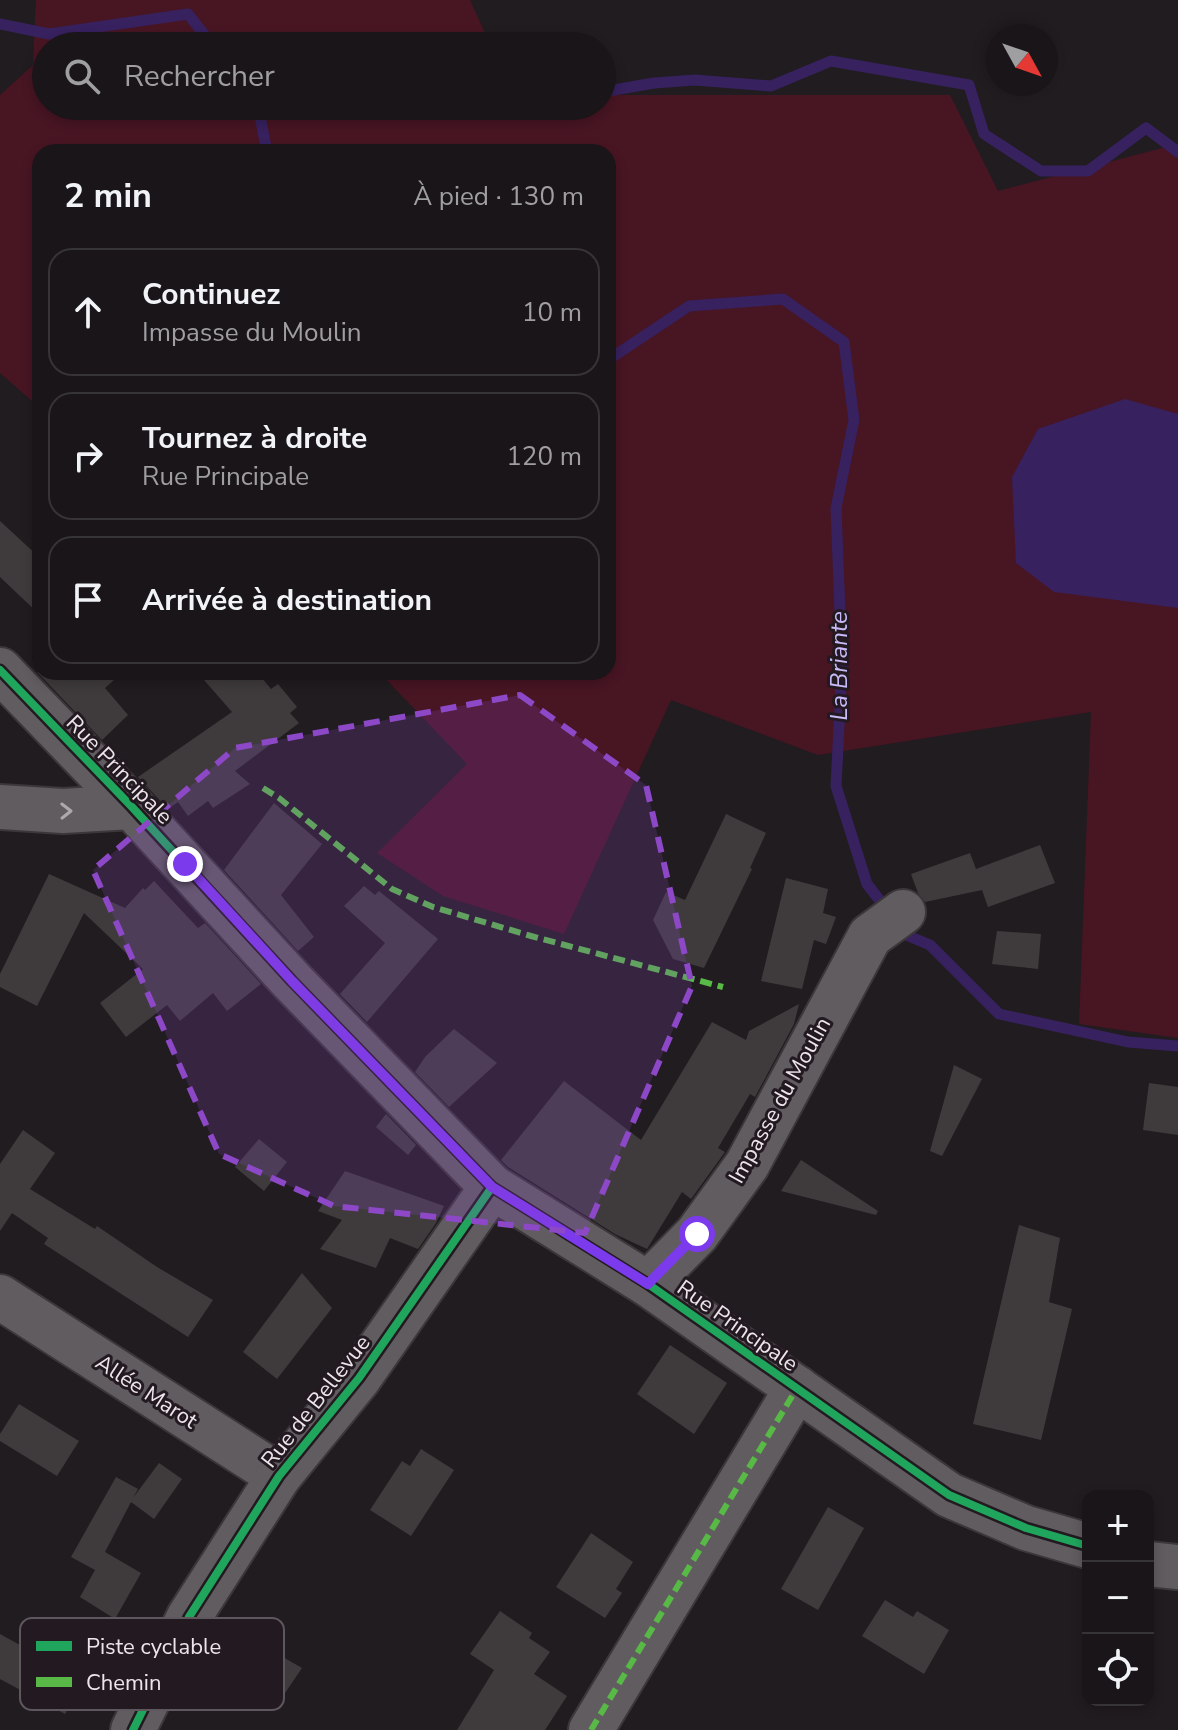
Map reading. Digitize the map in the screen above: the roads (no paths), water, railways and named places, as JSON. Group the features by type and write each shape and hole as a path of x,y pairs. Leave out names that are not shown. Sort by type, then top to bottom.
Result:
{"street":[{"name":"Rue Principale","path":"0,670 132,807 292,981 492,1187 648,1284 949,1495 1026,1528 1082,1544"},
{"path":"0,807 63,811 132,807"},
{"name":"Impasse du Moulin","path":"648,1284 697,1234 747,1165 886,924"},
{"name":"Rue de Bellevue","path":"189,1618 279,1476 359,1378 492,1187"},
{"name":"Allée Marot","path":"5,1311 279,1476"},
{"name":"Rue Principale","path":"591,1730 797,1388"},
{"path":"1154,1565 1178,1567"},
{"name":"Rue de Bellevue","path":"133,1730 143,1710"}],"waterway":[{"name":"La Briante","path":"63,32 188,14 202,32"},
{"name":"La Briante","path":"0,24 39,32"},
{"path":"616,90 695,80 771,86 831,61 969,85 984,134 1041,171 1088,171 1146,128 1178,152"},
{"name":"La Briante","path":"261,120 265,144"},
{"name":"La Briante","path":"616,355 689,306 783,299 844,342 854,420 836,508 842,666 836,786 867,884 888,911"},
{"name":"La Briante","path":"898,924 906,935 930,945 999,1014 1128,1042 1178,1046"}]}
